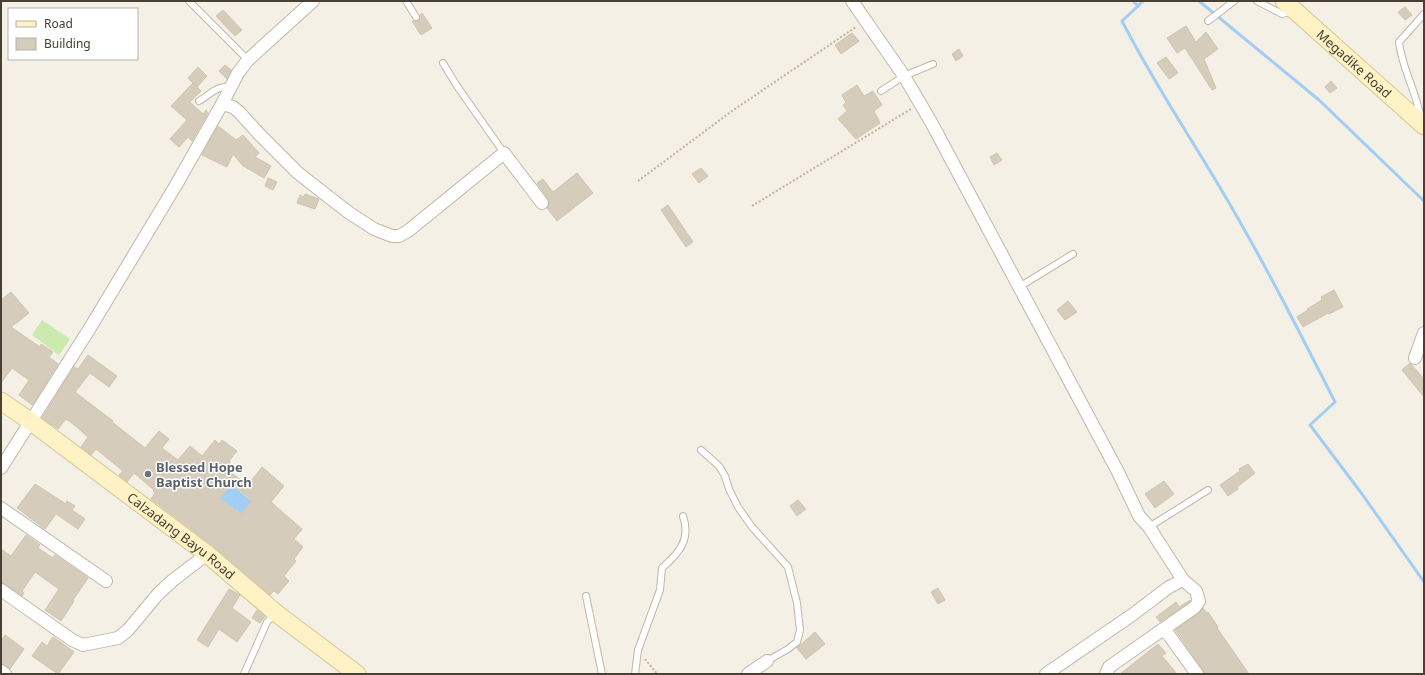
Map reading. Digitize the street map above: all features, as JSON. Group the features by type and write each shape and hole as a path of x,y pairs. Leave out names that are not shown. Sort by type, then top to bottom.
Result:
{"street":[{"path":"1,468 90,328 176,185 238,73 248,60 313,1"},
{"path":"852,1 904,76 920,103 1140,516 1149,526 1183,580 1196,591 1198,596 1198,604 1192,610 1162,630 1107,671"},
{"name":"Megadike Road","path":"1292,5 1423,125"},
{"path":"222,104 233,107 240,112 261,136 298,172 348,212 374,229 392,236 399,236 408,231 504,153 542,203"},
{"path":"1415,358 1424,333"},
{"name":"Calzadang Bayu Road","path":"1,401 30,421 207,554 276,613 357,674"},
{"path":"1,508 106,581"},
{"path":"1,590 72,640 83,645 98,643 118,638 128,630 158,594 172,581 207,554"},
{"path":"1046,674 1132,616 1163,591 1183,580"},
{"path":"1162,630 1168,634 1197,674"},
{"path":"748,674 767,661"},
{"path":"766,674 767,661"},
{"path":"1,671 5,674"}],"lane":[{"path":"189,1 248,60"},
{"path":"406,1 416,17"},
{"path":"1210,19 1221,9 1234,1"},
{"path":"1257,1 1282,14 1288,13 1292,5"},
{"path":"1423,125 1419,105 1405,67 1399,42 1424,14"},
{"path":"443,63 457,86 504,153"},
{"path":"881,91 904,76 933,64"},
{"path":"199,101 220,87 226,86 230,88"},
{"path":"1019,287 1073,254"},
{"path":"701,450 719,466 725,476 729,489 738,507 752,527 788,567 797,603 800,630 797,642 767,661"},
{"path":"1149,526 1208,490"},
{"path":"635,674 638,650 660,590 662,568 676,555 682,546 686,535 683,516"},
{"path":"586,596 602,674"},
{"path":"244,674 267,622 276,613"}],"path":[{"path":"638,181 732,111 866,21"},
{"path":"752,206 920,103"},
{"path":"638,650 657,674"}],"green space":[{"path":"42,320 70,339 59,355 32,335"}],"water":[{"path":"228,482 252,501 241,514 220,498 227,490"}],"building":[{"path":"1405,7 1412,15 1405,20 1398,12"},
{"path":"223,10 242,30 235,36 216,16"},
{"path":"422,13 432,28 421,35 412,21 419,21"},
{"path":"1186,26 1196,42 1206,32 1218,49 1204,59 1216,88 1212,90 1185,48 1177,53 1167,38"},
{"path":"852,33 859,41 841,54 835,45"},
{"path":"959,49 963,56 956,61 952,54"},
{"path":"1166,57 1178,73 1169,79 1157,63"},
{"path":"225,65 231,70 227,79 219,71"},
{"path":"198,67 207,76 197,87 188,78"},
{"path":"1331,81 1337,88 1330,93 1325,87"},
{"path":"193,83 201,91 190,102 203,114 206,110 208,113 192,141 188,137 179,147 170,139 187,120 171,106"},
{"path":"857,85 864,96 873,91 882,105 874,111 880,123 856,139 838,119 847,111 843,105 846,103 842,95"},
{"path":"218,126 236,140 243,135 259,153 255,157 271,166 264,178 243,166 233,154 227,167 202,155"},
{"path":"997,153 1002,160 994,165 990,157"},
{"path":"701,168 708,176 699,183 692,174"},
{"path":"577,173 593,193 557,221 547,208 550,202 537,183 543,179 553,192"},
{"path":"268,178 277,182 273,190 265,186"},
{"path":"305,194 319,199 315,209 297,203 300,195 304,197"},
{"path":"668,205 693,242 686,247 661,210"},
{"path":"1334,290 1343,307 1329,314 1328,313 1303,327 1297,317 1322,300 1321,297"},
{"path":"11,292 29,313 11,327 40,347 41,344 53,352 49,357 58,364 32,405 19,395 29,380 12,368 1,383 1,300"},
{"path":"1068,301 1077,312 1065,320 1057,310"},
{"path":"88,355 117,376 109,387 90,373 75,392 145,448 159,431 169,439 162,448 178,460 190,446 202,456 215,440 219,444 222,440 237,451 229,461 230,462 228,465 233,469 230,472 244,482 247,478 251,481 262,467 284,486 271,502 302,529 294,539 303,547 294,559 296,561 284,576 289,581 278,594 274,591 270,595 213,546 151,499 155,493 153,491 154,490 134,473 127,482 119,475 123,471 96,449 91,455 81,447 88,437 73,424 66,419 58,429 42,418 74,367 78,369","holes":["232,484 252,500 241,515 220,498"]},
{"path":"1410,363 1424,379 1424,397 1402,370"},
{"path":"1248,464 1255,473 1228,496 1220,485 1240,471 1239,469"},
{"path":"1164,481 1174,494 1155,508 1145,494"},
{"path":"35,484 66,504 67,501 75,506 72,510 85,519 78,529 56,514 45,529 17,508"},
{"path":"798,500 806,509 797,516 790,506"},
{"path":"26,535 40,545 38,548 53,558 55,555 88,578 61,621 45,610 59,589 35,572 22,591 24,593 22,596 5,584 1,583 1,549 11,556"},
{"path":"938,588 945,600 938,604 931,592"},
{"path":"229,589 240,595 232,608 251,622 237,642 219,629 208,647 197,640"},
{"path":"1190,600 1190,602 1160,622 1156,617 1176,602 1179,607"},
{"path":"1203,608 1207,613 1208,612 1218,627 1217,628 1249,674 1204,674 1203,670 1175,630 1199,613"},
{"path":"257,610 265,616 260,623 252,618"},
{"path":"815,632 825,644 806,659 797,648"},
{"path":"5,635 24,649 10,669 1,664 1,641"},
{"path":"53,637 74,652 58,674 32,656 42,642 47,646"},
{"path":"1158,644 1166,653 1162,656 1177,674 1120,674"}],"waterway":[{"path":"1133,1 1138,6 1143,1"},
{"path":"1199,1 1319,100 1424,201"},
{"path":"1138,6 1122,21 1158,86 1252,243 1335,402 1310,425 1362,494 1424,582"}],"place":[{"name":"Blessed Hope Baptist Church","path":"148,474"}]}
